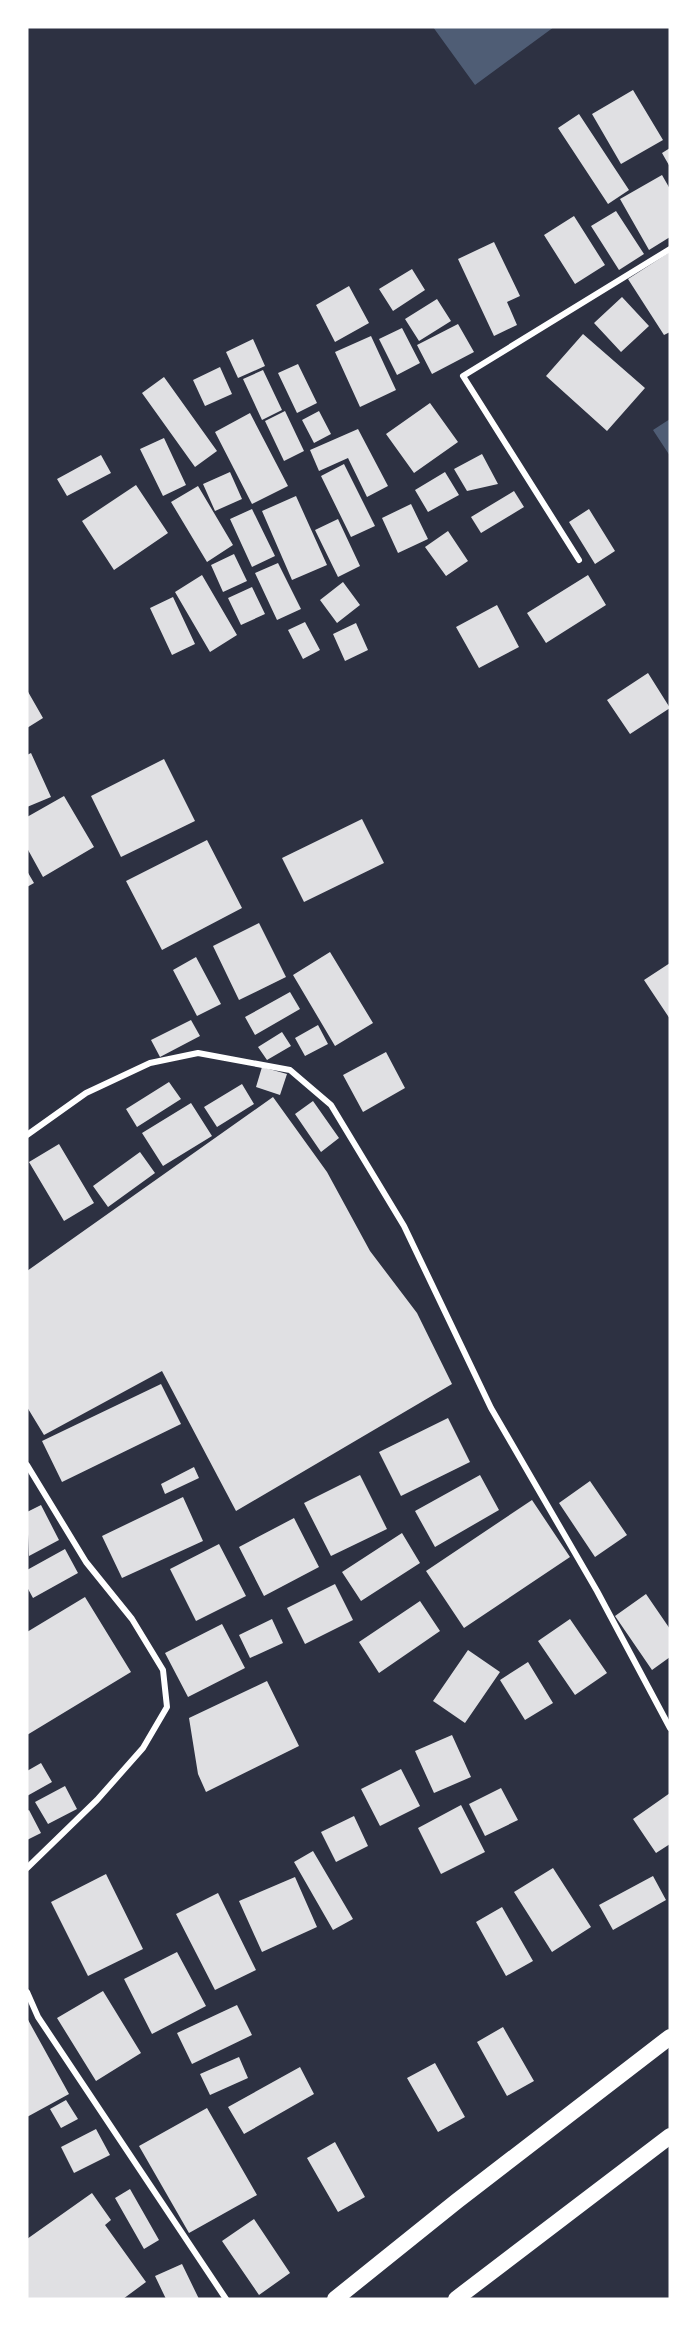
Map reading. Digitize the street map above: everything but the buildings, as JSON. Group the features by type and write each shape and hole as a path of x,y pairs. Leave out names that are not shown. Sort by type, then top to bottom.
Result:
{"highway":[{"path":"335,2299 466,2193 670,2037"},
{"path":"456,2299 670,2136"}],"street":[{"path":"579,560 463,376 670,249"},
{"path":"27,1135 86,1093 150,1063 198,1053 290,1070 331,1106 404,1226 491,1408 597,1591 670,1728"},
{"path":"27,1465 86,1562 132,1619 163,1670 166,1707 143,1748 97,1800 27,1868"},
{"path":"27,1992 44,2026 226,2299"}],"water":[{"path":"433,27 554,27 475,85"},
{"path":"670,419 670,456 653,430"}]}
